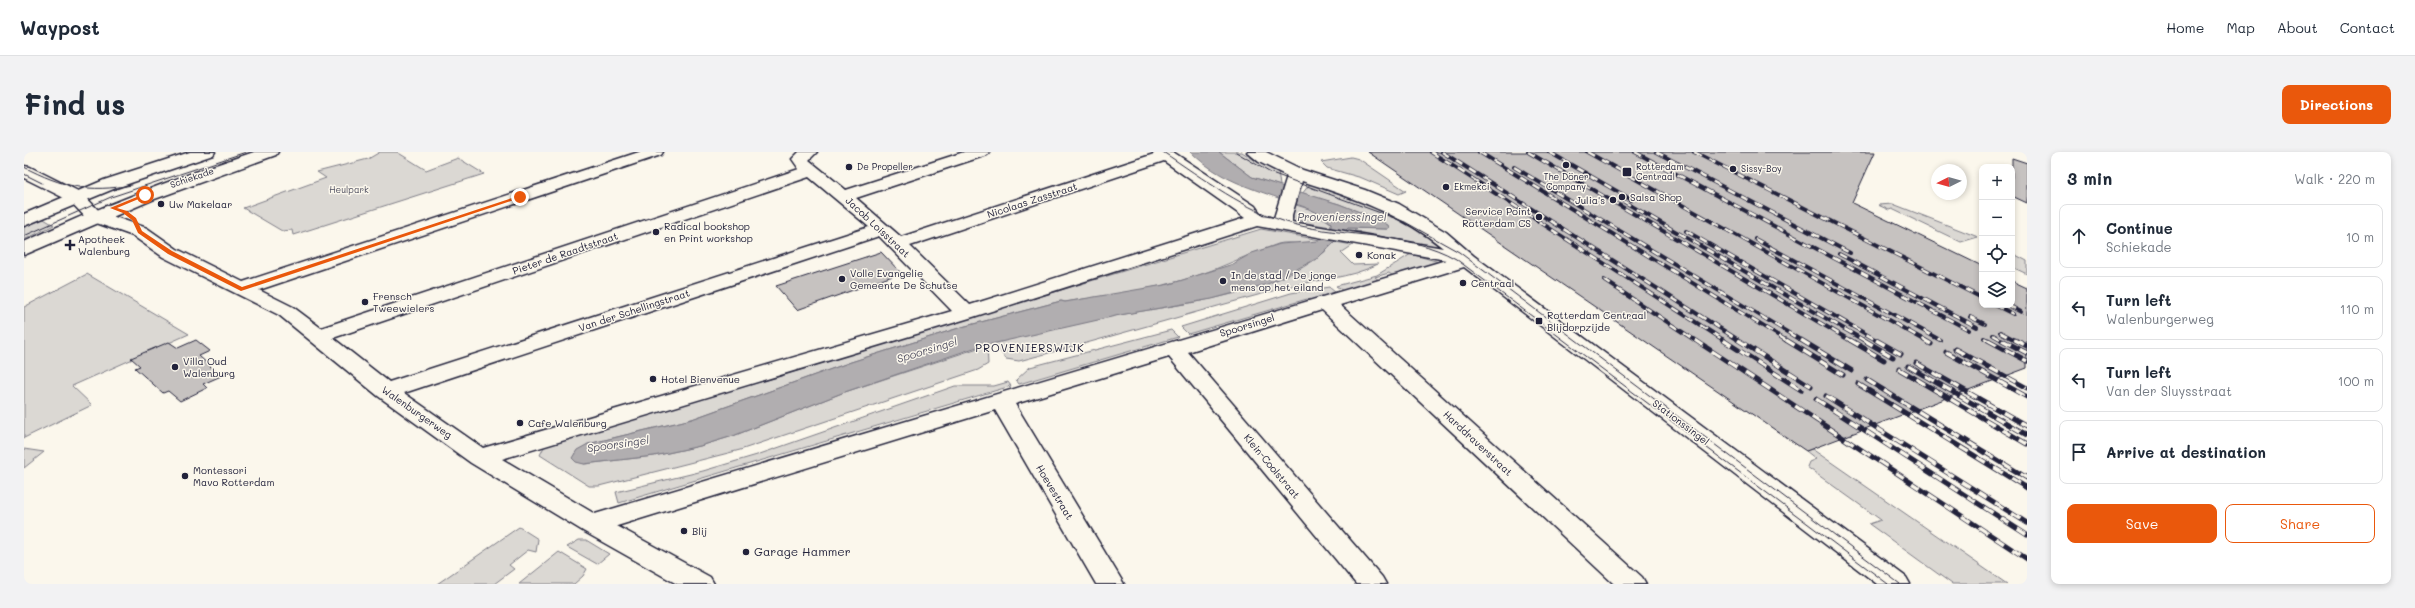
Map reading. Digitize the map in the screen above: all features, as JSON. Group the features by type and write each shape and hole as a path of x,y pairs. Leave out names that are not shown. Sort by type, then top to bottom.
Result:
{"street":[{"name":"Schiekade","path":"24,221 76,197 140,173 207,152"},
{"name":"Schiekade","path":"24,249 112,208 174,184 270,152"},
{"path":"241,289 655,152"},
{"path":"845,196 981,152"},
{"path":"1255,152 1267,160 1292,188 1355,193 1407,216 1442,236 1466,260"},
{"path":"1164,154 1249,210 1256,220"},
{"name":"Nicolaas Zasstraat","path":"898,244 1164,154"},
{"name":"Jacob Loisstraat","path":"807,162 898,244 966,313"},
{"name":"Pieter de Raadtstraat","path":"319,336 807,162"},
{"path":"24,171 76,197 94,216"},
{"path":"1284,224 1282,221 1292,188"},
{"name":"Walenburgerweg","path":"76,197 93,200 125,212 134,219 140,232"},
{"name":"Walenburgerweg","path":"94,216 118,226 140,232 170,253 286,311 386,391 480,457 592,524 700,584"},
{"path":"480,457 966,313 1256,220 1284,224 1323,234 1446,254 1466,260"},
{"name":"Van der Schellingstraat","path":"386,391 882,229"},
{"name":"Spoorsingel","path":"592,524 1466,260"},
{"name":"Stationssingel","path":"1466,260 1896,584"},
{"name":"Harddraverstraat","path":"1325,302 1632,584"},
{"name":"Klein-Coolstraat","path":"1173,348 1372,584"},
{"name":"Hoevestraat","path":"1001,400 1110,584"}],"green space":[{"name":"Heulpark","path":"380,152 397,152 426,170 458,158 484,174 293,235 292,230 282,231 243,208 326,178 317,172 368,159"},
{"path":"1219,152 1242,152 1256,161 1278,170 1280,186 1252,177"},
{"path":"1351,157 1359,159 1406,191 1399,194 1362,178 1327,168 1321,162"},
{"path":"1317,184 1394,212 1451,250 1345,235 1348,231 1360,232 1347,229 1348,228 1387,229 1388,225 1339,204 1302,194 1309,185"},
{"path":"1293,204 1309,209 1331,223 1331,227 1307,223 1293,218"},
{"path":"1893,204 1978,237 1961,242 1892,209 1889,210 1878,205"},
{"path":"42,218 54,225 24,240 24,227"},
{"path":"1261,229 1320,240 1305,244 1278,244 1206,272 1164,285 1065,302 1061,301 962,327 851,362 692,419 588,444 574,454 584,464 654,456 700,446 733,436 842,393 987,345 988,364 978,370 740,450 599,486 589,486 540,455 544,447 552,442 770,379"},
{"path":"1335,242 1353,245 1341,253 1353,265 1378,264 1345,276 1287,287 1019,361 1006,359 994,343 1088,321 1234,294 1291,274 1315,260"},
{"path":"1411,254 1439,262 1393,276 1389,273 1375,277 1379,280 1343,291 1336,286 1377,275"},
{"path":"2015,255 2027,261 2027,274 2015,268"},
{"path":"87,274 189,334 72,386 92,405 24,438 24,307"},
{"path":"1329,287 1336,293 1310,301 1307,299 1188,334 1181,327 1291,293"},
{"path":"1171,330 1178,337 1019,384 1016,380 1030,367"},
{"path":"1008,382 1011,386 619,503 616,492 703,471 757,455 955,386 994,386"},
{"path":"24,449 44,452 24,468"},
{"path":"1812,449 2007,584 1952,584 1869,524 1881,520 1807,467 1809,462 1816,459 1806,451"},
{"path":"519,527 538,539 536,552 528,550 509,565 514,569 494,584 437,584"},
{"path":"579,540 586,540 609,554 597,564 567,547"},
{"path":"559,552 587,569 583,576 574,584 519,584"}],"water":[{"name":"Provenierssingel","path":"1191,152 1219,152 1252,177 1339,204 1381,220 1390,227 1387,229 1348,228 1318,258 1268,284 1212,299 1120,315 974,348 842,393 733,436 700,446 654,456 584,464 576,462 572,458 577,450 588,444 692,419 851,362 962,327 1061,301 1065,302 1170,284 1233,264 1252,253 1280,244 1319,241 1331,227 1331,223 1316,212 1236,182 1213,170"}],"building":[{"name":"Rotterdam Centraal","path":"1368,152 1875,152 1852,203 1979,265 1979,308 2015,308 2015,282 2027,288 2027,368 1806,451"},
{"path":"2012,158 2027,163 2027,203 2015,197 2015,164 2012,164"},
{"name":"Volle Evangelie Gemeente De Schutse","path":"881,252 901,273 797,310 776,286"},
{"name":"Villa Oud Walenburg","path":"196,340 210,351 199,356 221,376 203,384 207,388 180,401 168,391 163,393 135,368 140,366 131,358 169,342 178,348"}],"tram line":[{"path":"24,236 111,197 246,152"},
{"path":"1163,152 1225,193 1242,203 1275,218 1293,224 1313,228 1397,239 1437,250 1456,259 1888,584"},
{"path":"1236,152 1269,172 1405,222 1459,252 1900,584"},
{"path":"24,167 64,184 89,188 132,185"},
{"path":"24,174 42,183"}],"railway":[{"path":"1431,152 1725,341"},
{"path":"1442,152 1740,341"},
{"path":"1479,152 1787,341"},
{"path":"1528,152 1851,341"},
{"path":"1549,152 1632,200"},
{"path":"1587,152 1926,341"},
{"path":"1635,152 1969,330"},
{"path":"1656,152 1850,253"},
{"path":"1694,152 1979,296"},
{"path":"1514,167 1802,341"},
{"path":"1623,201 1865,341"},
{"path":"1686,231 1878,341"},
{"path":"1755,239 1940,340"},
{"path":"1839,254 1977,327"},
{"path":"1604,280 1696,341"},
{"path":"2001,308 2013,314"},
{"path":"2014,308 2021,312"},
{"path":"1970,317 1985,324"},
{"path":"2000,332 2017,341"},
{"path":"1993,335 2004,341"},
{"path":"1984,338 1988,340"},
{"path":"1695,340 2027,559"},
{"path":"1723,340 1801,390"},
{"path":"1738,340 1811,386"},
{"path":"1786,340 1843,375"},
{"path":"1801,340 1852,371"},
{"path":"1850,340 1884,360"},
{"path":"1864,340 1893,357"},
{"path":"1876,340 1901,354"},
{"path":"1924,340 1931,344"},
{"path":"1988,340 2027,361"},
{"path":"2002,340 2027,353"},
{"path":"2017,341 2027,346"},
{"path":"1955,349 2027,388"},
{"path":"1946,352 2027,397"},
{"path":"1916,363 2027,426"},
{"path":"1908,366 2027,435"},
{"path":"1899,369 2027,444"},
{"path":"1867,380 2027,478"},
{"path":"1858,384 2027,488"},
{"path":"1826,396 2027,523"},
{"path":"1816,399 2027,535"}],"place":[{"name":"The Döner Company","path":"1566,165"},
{"name":"De Propeller","path":"849,167"},
{"name":"Sissy-Boy","path":"1733,169"},
{"name":"Rotterdam Centraal","path":"1627,172"},
{"name":"Ekmekci","path":"1446,187"},
{"name":"Salsa Shop","path":"1622,197"},
{"name":"Julia's","path":"1613,200"},
{"name":"Uw Makelaar","path":"161,204"},
{"name":"Service Point Rotterdam CS","path":"1539,217"},
{"name":"Radical bookshop en Print workshop","path":"656,232"},
{"name":"Apotheek Walenburg","path":"70,245"},
{"name":"Konak","path":"1359,255"},
{"name":"Volle Evangelie Gemeente De Schutse","path":"842,279"},
{"name":"In de stad / De jonge mens op het eiland","path":"1223,281"},
{"name":"Centraal","path":"1463,283"},
{"name":"Frensch Tweewielers","path":"365,302"},
{"name":"Rotterdam Centraal Blijdorpzijde","path":"1539,321"},
{"name":"Villa Oud Walenburg","path":"175,367"},
{"name":"Hotel Bienvenue","path":"653,379"},
{"name":"Cafe Walenburg","path":"520,423"},
{"name":"Montessori Mavo Rotterdam","path":"185,476"},
{"name":"Blij","path":"684,531"},
{"name":"Garage Hammer","path":"746,552"}],"district":[{"name":"PROVENIERSWIJK","path":"1030,348"}],"route":[{"path":"145,195 112,208 125,212 134,219 140,232 170,253 241,289 333,260 520,197"}]}
